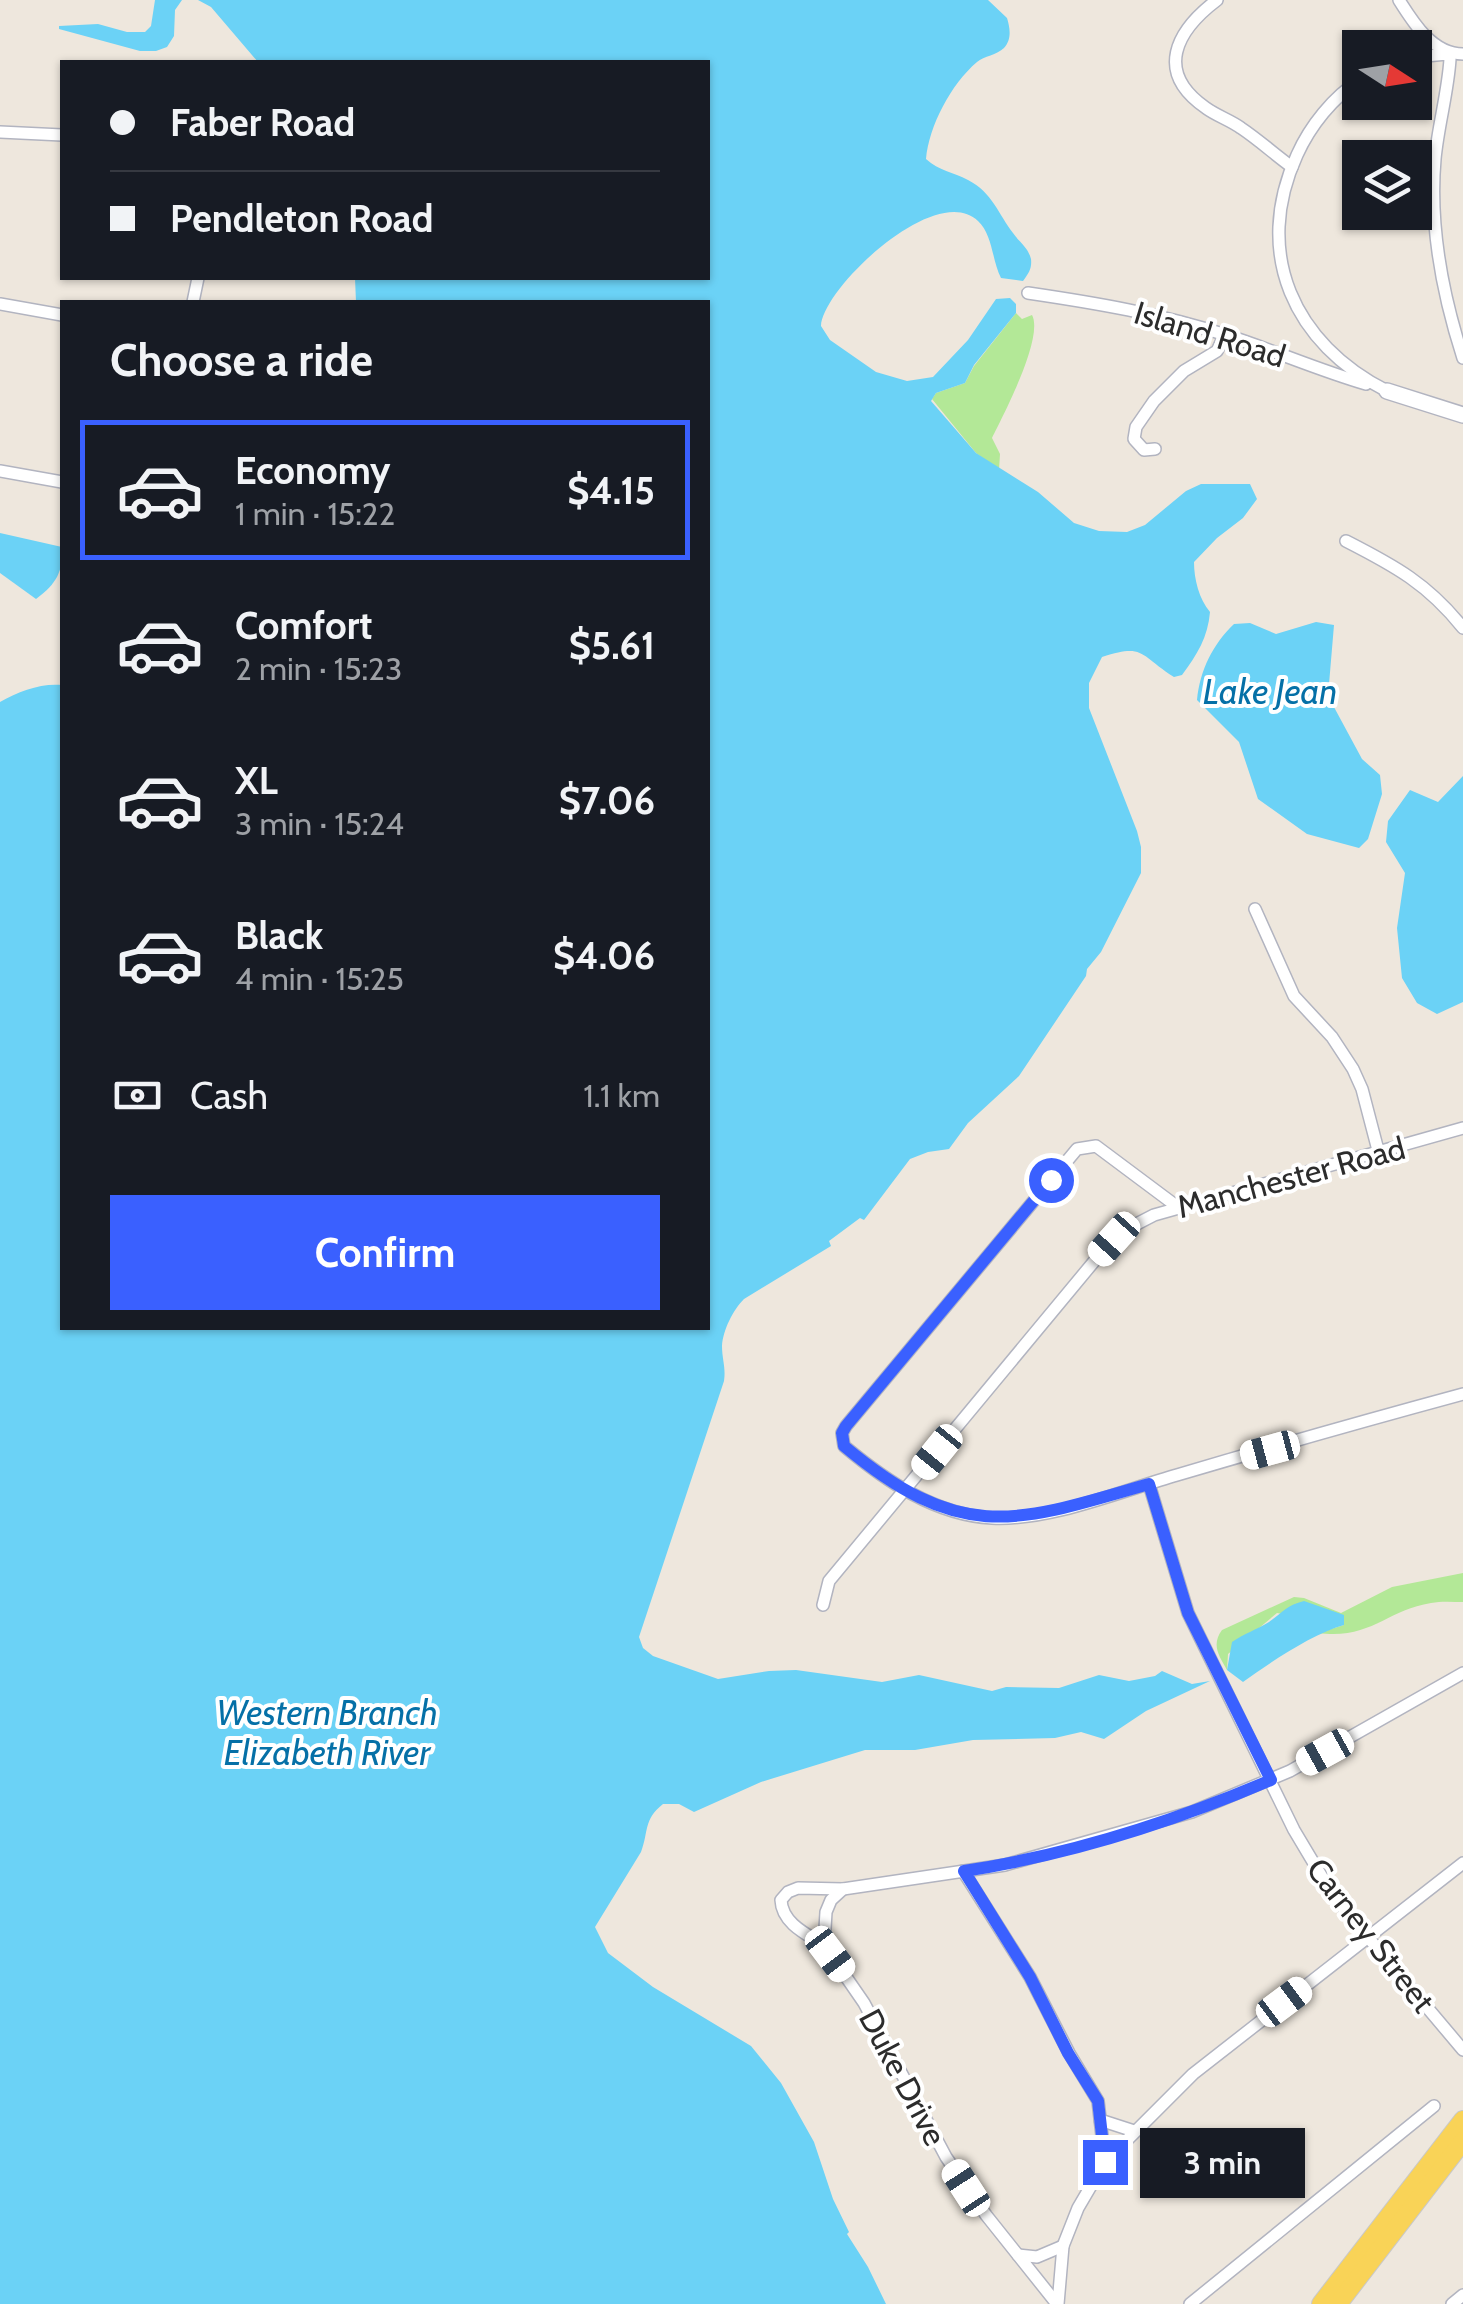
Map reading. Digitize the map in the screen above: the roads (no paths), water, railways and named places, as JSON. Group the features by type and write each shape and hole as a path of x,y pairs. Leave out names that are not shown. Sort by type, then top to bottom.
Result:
{"main road":[{"path":"1322,2304 1463,2120"},
{"path":"1338,2304 1463,2141"}],"street":[{"path":"1217,0 1196,16 1182,34 1176,63 1184,86 1203,106 1236,124 1292,167"},
{"path":"1399,0 1420,30 1447,54 1450,66 1435,157 1434,216 1440,273 1463,358"},
{"path":"1432,55 1463,54"},
{"path":"1342,96 1306,137 1282,197 1278,234 1288,287 1305,321 1326,348 1354,372 1387,391 1463,415"},
{"path":"0,132 60,135"},
{"name":"Island Road","path":"1028,293 1118,306 1225,334 1387,391"},
{"path":"0,304 60,314"},
{"path":"1155,449 1144,450 1134,439 1136,427 1184,371 1217,351 1225,334"},
{"path":"0,471 60,482"},
{"path":"1346,541 1414,577 1463,628"},
{"path":"1255,909 1294,996 1332,1037 1353,1069 1379,1154"},
{"name":"Manchester Road","path":"823,1605 828,1581 1114,1239 1138,1223 1179,1208 1463,1128"},
{"path":"1179,1208 1096,1146 1075,1151 846,1426 842,1433 844,1446 904,1490 952,1510 993,1518 1042,1512 1149,1484 1463,1394"},
{"name":"Carney Street","path":"1149,1484 1188,1613 1313,1864 1334,1897 1463,2050"},
{"name":"Duke Drive","path":"1058,2304 946,2157 864,2003 824,1945 794,1925 784,1913 781,1900 798,1888 842,1890 1022,1861 1192,1812 1271,1780 1463,1673"},
{"path":"1058,2304 1063,2246 1078,2208 1105,2162 1134,2130 1193,2074 1463,1863"},
{"path":"964,1871 1030,1977 1068,2053 1098,2101 1105,2162"},
{"path":"824,1945 826,1912 831,1900 842,1890"},
{"path":"1195,2302 1434,2106"},
{"path":"1100,2120 1134,2130"},
{"path":"1018,2255 1047,2254 1063,2246"},
{"path":"1452,2304 1463,2295"}],"water":[{"path":"155,0 182,0 175,10 174,36 167,47 156,51 140,51 59,29 98,24 127,32 145,32 151,26"},
{"name":"Western Branch Elizabeth River","path":"198,0 988,0 1007,18 1008,41 1004,48 977,62 958,82 937,120 926,159 976,185 989,197 1028,251 1028,273 1023,281 1001,278 987,233 978,221 959,212 936,215 910,226 860,266 826,309 821,326 830,340 876,372 907,381 933,377 968,340 996,299 1010,298 1016,304 1016,313 974,365 965,383 936,393 931,401 976,453 1038,492 1074,523 1099,531 1127,532 1145,525 1186,491 1201,484 1250,484 1257,499 1243,518 1194,562 1198,588 1210,612 1201,645 1182,675 1174,677 1141,654 1126,651 1102,657 1089,683 1089,708 1141,847 1141,873 1101,952 1019,1076 968,1123 949,1149 910,1159 864,1220 860,1218 829,1241 831,1246 744,1299 736,1309 722,1346 724,1381 639,1637 643,1648 653,1656 718,1679 796,1670 882,1682 919,1675 992,1691 1006,1687 1059,1688 1099,1675 1129,1681 1162,1671 1192,1684 1210,1681 1146,1711 1104,1739 1081,1732 1055,1738 973,1740 915,1750 865,1750 761,1782 694,1812 679,1804 663,1804 649,1821 641,1852 595,1927 608,1953 653,1987 751,2046 781,2083 814,2142 847,2234 886,2304 0,2304 0,702 30,689 60,685 60,1330 710,1330 710,300 356,300 355,280 710,280 710,60 256,60 211,7"},
{"path":"0,533 60,547 57,576 36,599 0,573"},
{"name":"Lake Jean","path":"1316,622 1334,625 1328,696 1362,759 1380,775 1382,794 1368,839 1359,848 1307,834 1258,799 1239,742 1197,700 1209,658 1234,624 1250,623 1276,634"},
{"path":"1463,776 1463,1002 1437,1014 1417,1003 1402,978 1397,928 1405,873 1386,842 1388,821 1410,790 1438,802"},
{"path":"1304,1601 1344,1615 1344,1625 1305,1642 1243,1682 1227,1670 1232,1642"}]}
